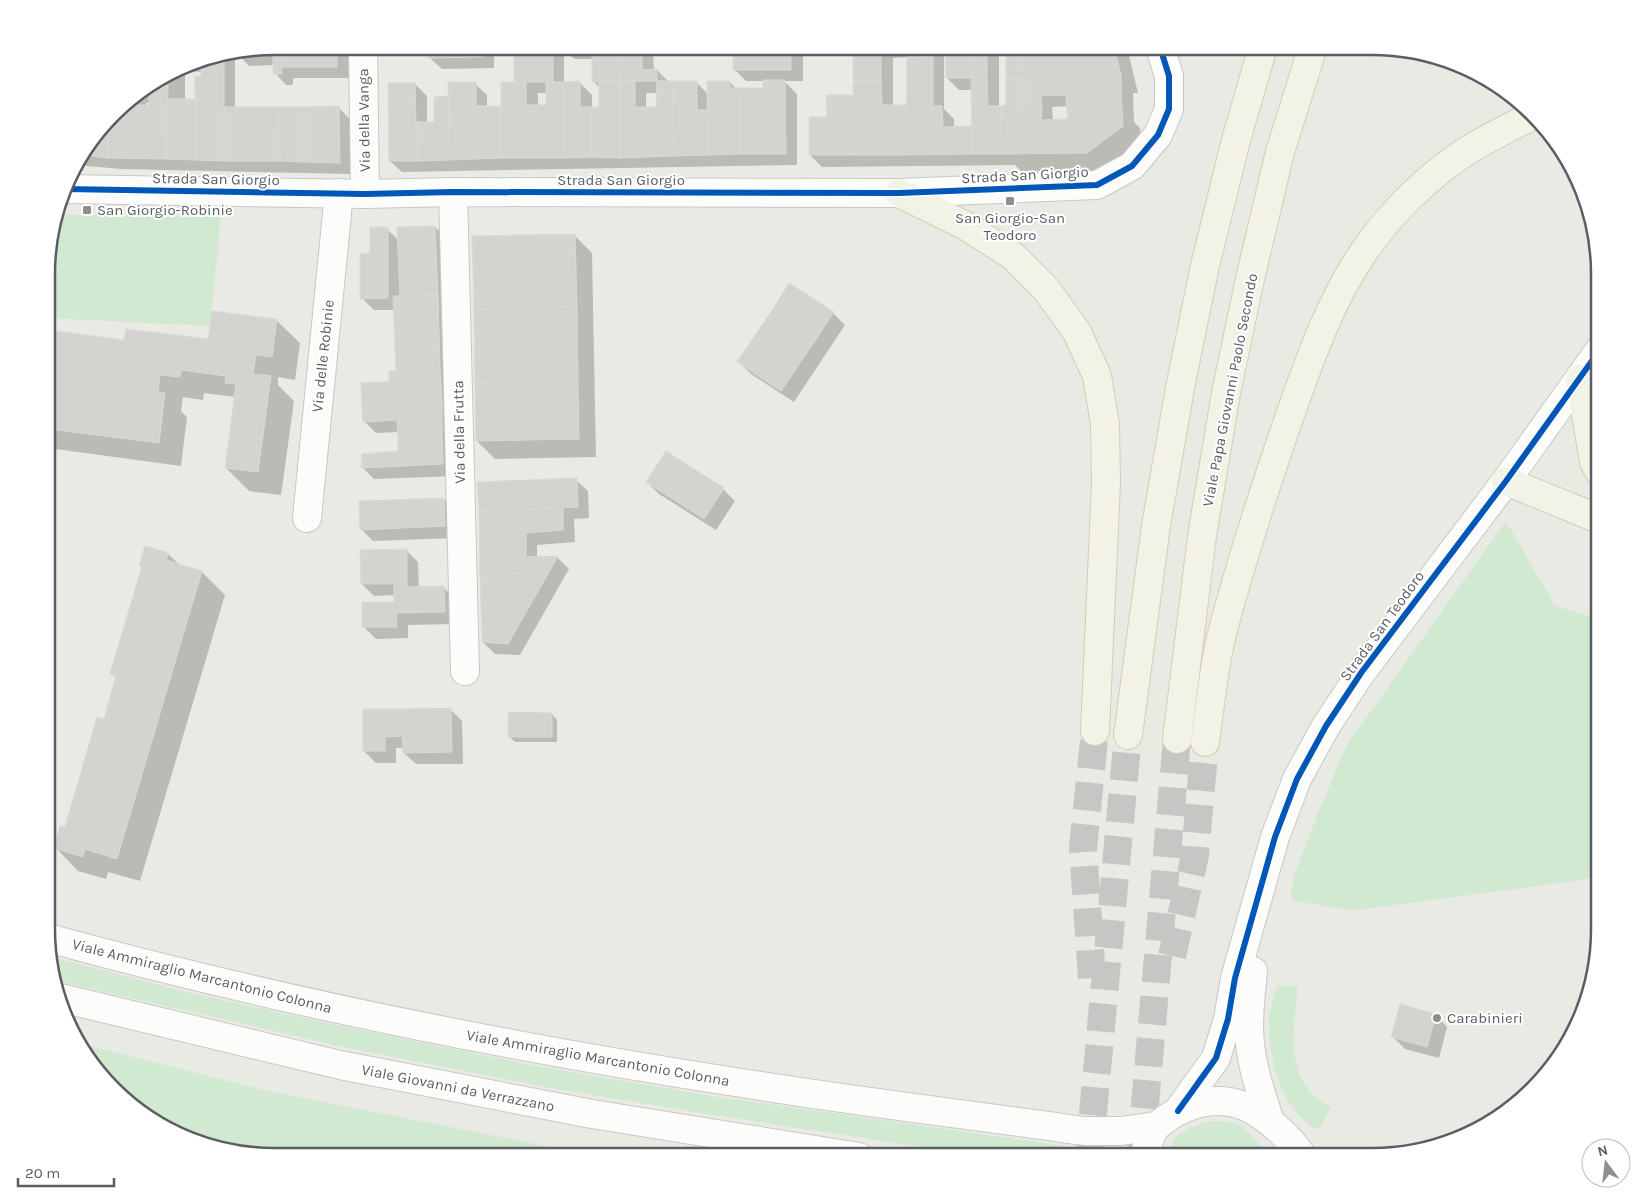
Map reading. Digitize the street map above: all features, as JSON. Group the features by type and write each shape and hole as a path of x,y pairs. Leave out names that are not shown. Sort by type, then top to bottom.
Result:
{"main road":[{"path":"1128,735 1156,526 1180,388 1204,270 1236,140 1261,55"},
{"name":"Viale Papa Giovanni Paolo Secondo","path":"1177,739 1202,536 1226,393 1250,279 1280,152 1310,55"},
{"path":"1205,742 1221,638 1242,562 1268,477 1300,386 1330,313 1346,280 1363,252 1412,196 1469,150 1498,132 1527,119"},
{"path":"898,193 966,226 1013,256 1046,289 1077,332 1097,376 1105,424 1106,483 1095,731"},
{"path":"1580,379 1591,444"},
{"path":"1506,481 1591,516"}],"street":[{"name":"Via della Vanga","path":"352,194 361,55"},
{"name":"Strada San Giorgio","path":"72,189 352,194 453,192 898,193 1097,185 1132,166 1158,135 1169,109 1169,76 1162,55"},
{"name":"Via della Frutta","path":"453,192 465,671"},
{"name":"Via delle Robinie","path":"307,518 352,194"},
{"name":"Strada San Teodoro","path":"1146,1148 1148,1142 1167,1119 1197,1087 1216,1058 1228,1020 1235,978 1275,838 1297,779 1326,726 1362,673 1506,481 1591,363"},
{"name":"Strada San Teodoro","path":"1257,899 1249,1016 1250,1042 1253,1067 1270,1122"},
{"name":"Viale Ammiraglio Marcantonio Colonna","path":"55,940 133,961 366,1015 564,1054 749,1084 1084,1131 1121,1131 1167,1119 1198,1103 1220,1101 1245,1106 1270,1122 1296,1148"},
{"name":"Viale Giovanni da Verrazzano","path":"67,999 340,1065 592,1114 809,1148"}],"green space":[{"path":"63,215 221,216 210,326 55,318 55,259"},
{"path":"1506,521 1555,606 1591,617 1591,877 1582,880 1357,910 1291,900 1293,879 1322,803 1347,745"},
{"path":"57,958 186,992 542,1067 711,1096 1065,1146 1096,1148 928,1148 707,1114 546,1087 343,1047 61,981"},
{"path":"1277,985 1298,987 1294,1030 1295,1059 1305,1085 1314,1096 1331,1107 1318,1130 1295,1111 1280,1086 1275,1071 1269,1021"},
{"path":"89,1046 272,1092 556,1148 259,1148 217,1141 164,1119 141,1103 109,1074"},
{"path":"1206,1122 1235,1123 1244,1128 1263,1148 1170,1148 1174,1140 1182,1132"}],"building":[{"path":"273,55 281,55 282,74 273,74"},
{"path":"281,55 337,55 337,67 282,67"},
{"path":"429,55 483,55 483,57 429,58"},
{"path":"514,55 553,55 553,82 514,82"},
{"path":"592,55 619,55 620,81 592,82"},
{"path":"619,55 642,55 642,70 657,69 657,81 620,81"},
{"path":"733,55 791,55 791,70 733,70"},
{"path":"853,55 881,55 881,81 853,81"},
{"path":"907,55 933,56 907,58"},
{"path":"945,55 970,55 971,78 946,78"},
{"path":"970,55 987,55 987,77 971,78"},
{"path":"1006,55 1023,55 1024,79 1006,79"},
{"path":"1023,55 1116,55 1121,75 1024,79"},
{"path":"933,56 933,106 942,106 943,127 972,126 972,154 906,155 907,58"},
{"path":"224,60 224,161 196,160 195,77 201,76 201,68"},
{"path":"1121,75 1122,109 1067,111 1066,95 1041,96 1042,111 1024,112 1024,79"},
{"path":"987,77 988,106 1001,106 1002,154 972,154 971,78"},
{"path":"1006,79 1024,79 1024,112 1042,111 1041,120 1068,119 1067,111 1122,109 1123,126 1087,153 1002,154 1001,106 1006,105"},
{"path":"763,80 785,80 786,154 741,154 741,88 763,88"},
{"path":"580,81 580,107 591,107 591,157 563,158 563,82"},
{"path":"599,81 620,81 620,158 591,157 591,107 599,107"},
{"path":"620,81 635,81 635,107 656,107 657,81 673,81 674,156 620,158"},
{"path":"673,81 697,81 697,110 707,110 708,155 674,156"},
{"path":"707,81 730,81 730,88 741,88 741,154 708,155"},
{"path":"853,81 881,81 882,105 907,105 906,155 853,155"},
{"path":"448,82 476,82 476,106 501,106 501,158 450,160"},
{"path":"501,82 526,82 526,105 546,105 546,82 563,82 563,158 501,158"},
{"path":"388,83 415,83 417,161 389,161"},
{"path":"161,86 168,86 167,159 108,158 109,129 134,105 149,105 149,94"},
{"path":"826,95 854,95 853,155 809,155 809,117 827,117"},
{"path":"449,96 450,160 417,161 416,122 434,122 434,97"},
{"path":"168,99 196,99 196,160 167,159"},
{"path":"339,106 340,163 304,162 304,107"},
{"path":"224,107 279,107 280,161 224,161"},
{"path":"279,107 304,107 304,162 280,161"},
{"path":"109,129 108,158 89,156"},
{"path":"435,226 438,295 400,296 397,227"},
{"path":"370,227 388,227 388,298 360,299 360,254 370,253"},
{"path":"575,234 577,307 474,309 472,236"},
{"path":"789,283 834,312 817,338 773,309"},
{"path":"438,295 440,369 396,371 393,296"},
{"path":"577,307 578,381 475,383 474,309"},
{"path":"773,309 817,338 781,391 737,362"},
{"path":"212,311 277,319 272,357 256,355 253,374 271,376 258,472 225,468 236,384 225,383 226,376 181,370 180,377 160,375 158,392 165,393 159,443 55,430 55,331 124,340 126,329 208,339"},
{"path":"440,369 442,403 362,407 361,383 389,382 389,371"},
{"path":"578,381 579,439 476,441 475,383"},
{"path":"442,403 442,434 398,436 397,420 363,422 362,407"},
{"path":"442,434 443,464 361,468 362,454 398,451 398,436"},
{"path":"666,451 724,488 704,519 646,482"},
{"path":"577,478 578,507 479,511 477,482"},
{"path":"444,498 445,526 360,530 359,501"},
{"path":"563,507 563,530 526,533 526,557 558,556 549,572 480,574 479,511"},
{"path":"145,546 169,553 166,560 202,571 117,859 85,849 83,857 55,849 55,842 60,826 65,827 97,717 104,719 116,676 110,674 142,566 139,566"},
{"path":"407,549 407,587 444,586 445,612 396,613 397,627 362,627 362,602 394,602 394,584 361,584 360,550"},
{"path":"549,572 508,644 482,642 480,574"},
{"path":"451,708 452,752 403,753 402,709"},
{"path":"363,709 402,709 403,736 385,737 385,751 363,751"},
{"path":"508,712 552,713 552,737 508,737"},
{"path":"1400,1004 1436,1014 1427,1047 1391,1037"}],"tunnel":[{"path":"1092,978 1083,848 1095,731"},
{"path":"1090,1148 1128,735"},
{"path":"1141,1148 1177,739"},
{"path":"1172,956 1195,855 1205,742"}],"cycle path":[{"path":"72,189 365,194 453,192 899,193 1097,185 1132,166 1158,135 1169,109 1169,76 1162,55"},
{"path":"1178,1111 1216,1058 1228,1019 1235,978 1275,837 1297,779 1326,726 1361,673 1506,481 1591,362"}],"place":[{"name":"San Giorgio-San Teodoro","path":"1010,201"},
{"name":"San Giorgio-Robinie","path":"87,210"},
{"name":"Carabinieri","path":"1437,1018"}]}
